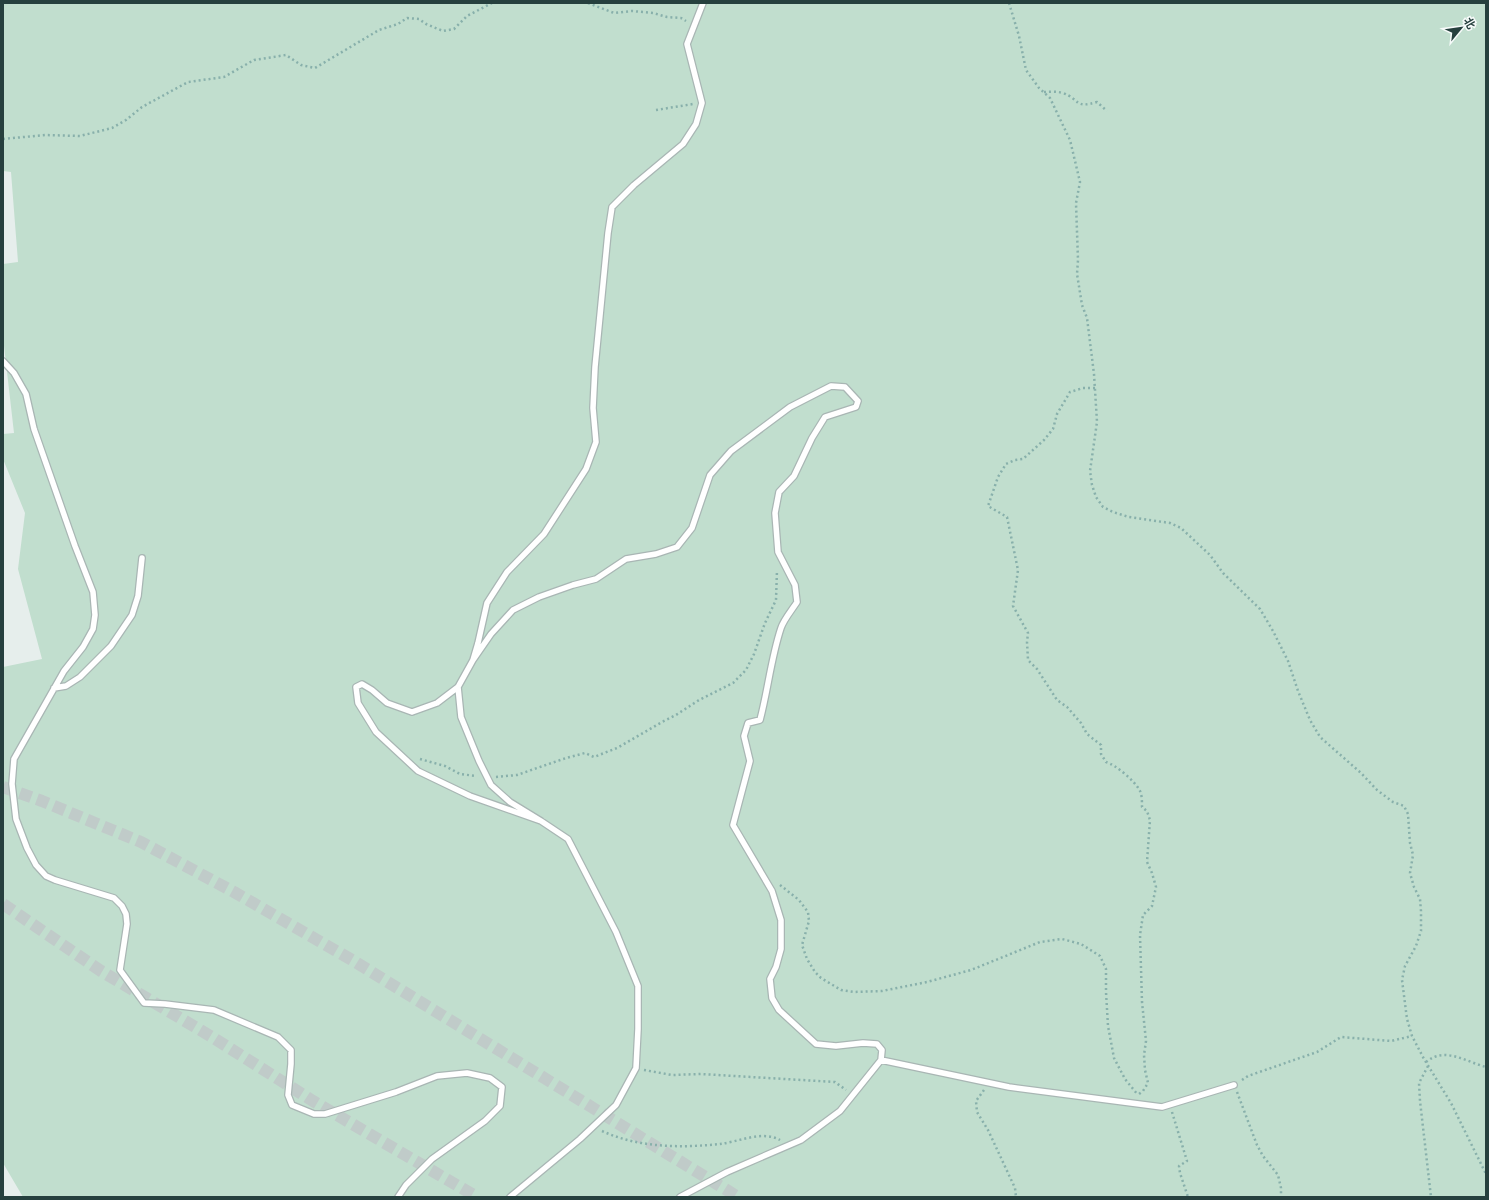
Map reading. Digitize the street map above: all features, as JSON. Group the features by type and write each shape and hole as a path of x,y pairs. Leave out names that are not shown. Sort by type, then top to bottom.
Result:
{"lane":[{"path":"473,660 487,603 508,572 544,534 586,469 596,442 593,408 594,367 612,207 634,185 683,144 696,124 702,103 687,44 703,3"},
{"path":"3,361 14,373 26,394 34,429 75,546 93,592 95,615 93,629 83,647 64,671 14,759 12,784 16,819 26,848 36,865 46,876 114,898 122,906 126,914 127,924 120,970 144,1003 214,1010 278,1037 291,1050 288,1095 292,1105 314,1114 325,1114 396,1092 437,1076 467,1073 490,1078 502,1087 500,1106 485,1121 432,1158 406,1185 398,1197"},
{"path":"541,821 470,796 418,771 376,732 358,703 356,687 362,684 372,690 387,704 412,712 437,703 458,687 473,660 491,634 513,610 539,597 573,585 596,579 626,559 656,554 677,546 692,528 710,475 730,451 790,406 831,386 845,386 858,401 856,408 825,417 812,438 794,476 779,492 775,513 778,552 795,585 797,602 781,627 760,720 748,723 744,736 750,761 733,825 772,891 781,920 781,949 776,967 770,979 772,998 779,1010 816,1044 836,1046 863,1043 877,1044 882,1050 880,1060 840,1111 801,1140 727,1172 680,1197"},
{"path":"54,688 66,686 80,677 111,646 132,615 138,596 142,558"},
{"path":"458,687 461,717 479,761 491,785 510,802 568,839 616,932 638,986 636,1068 616,1105 510,1197"},
{"path":"880,1060 1009,1087 1162,1106 1234,1085"}],"path":[{"path":"3,139 38,136 80,136 112,128 126,120 142,107 188,82 224,77 254,60 286,54 301,65 315,68 379,30 398,24 407,18 419,19 426,24 443,31 454,29 467,16 492,3"},
{"path":"588,3 614,13 632,11 653,13 667,17 681,18 695,25"},
{"path":"1009,3 1019,36 1026,70 1039,88 1050,98 1070,140 1080,182 1076,203 1077,274 1082,305 1088,324 1093,356 1097,422 1090,471 1096,497 1103,507 1113,512 1170,523 1181,528 1210,555 1223,573 1260,610 1273,631 1288,661 1310,720 1320,737 1356,768 1377,790 1393,802 1404,806 1408,814 1410,842 1413,855 1410,873 1414,887 1420,899 1421,911 1421,931 1416,946 1405,966 1402,980 1406,1013 1412,1036 1451,1103 1486,1174"},
{"path":"1044,92 1063,93 1077,103 1083,105 1097,102 1107,111"},
{"path":"656,110 702,103"},
{"path":"1095,388 1083,388 1070,392 1057,414 1053,429 1044,440 1023,459 1015,460 1006,464 996,482 988,506 1007,517 1018,570 1013,606 1028,633 1028,660 1037,669 1057,700 1067,707 1081,723 1087,734 1100,745 1101,754 1106,762 1112,764 1128,776 1141,791 1142,807 1147,811 1150,820 1147,862 1152,872 1156,887 1152,906 1144,915 1140,935 1142,1002 1146,1041 1144,1055 1148,1083 1143,1091 1138,1095"},
{"path":"401,756 422,759 460,774 488,778 517,775 566,758 585,753 594,757 617,748 662,722 676,716 699,700 733,683 746,670 776,600 778,552"},
{"path":"776,881 799,900 808,912 809,921 802,945 815,972 821,978 841,990 854,992 882,991 927,982 971,970 1040,942 1062,939 1081,944 1100,956 1106,969 1108,1026 1114,1058 1125,1079 1144,1104"},
{"path":"1281,1197 1281,1188 1278,1175 1263,1156 1257,1145 1234,1085 1248,1076 1317,1052 1341,1037 1391,1041 1412,1036"},
{"path":"1431,1197 1419,1083 1427,1064 1438,1055 1446,1055 1455,1056 1473,1064 1486,1067"},
{"path":"636,1068 672,1075 701,1074 835,1082 852,1095"},
{"path":"990,1083 976,1100 977,1112 988,1130 1015,1188 1016,1197"},
{"path":"1169,1104 1187,1161 1179,1166 1188,1197"},
{"path":"593,1126 617,1137 636,1142 675,1146 721,1144 755,1137 774,1136 790,1145"}],"green space":[{"path":"3,3 1486,3 1486,1197 23,1197 3,1163 3,667 42,659 18,569 25,513 3,459 3,434 14,433 3,337 3,264 18,262 11,172 3,171"}],"tunnel":[{"path":"3,787 42,801 141,842 234,892 352,960 738,1197"},
{"path":"3,904 101,971 212,1037 313,1101 477,1197"}]}
